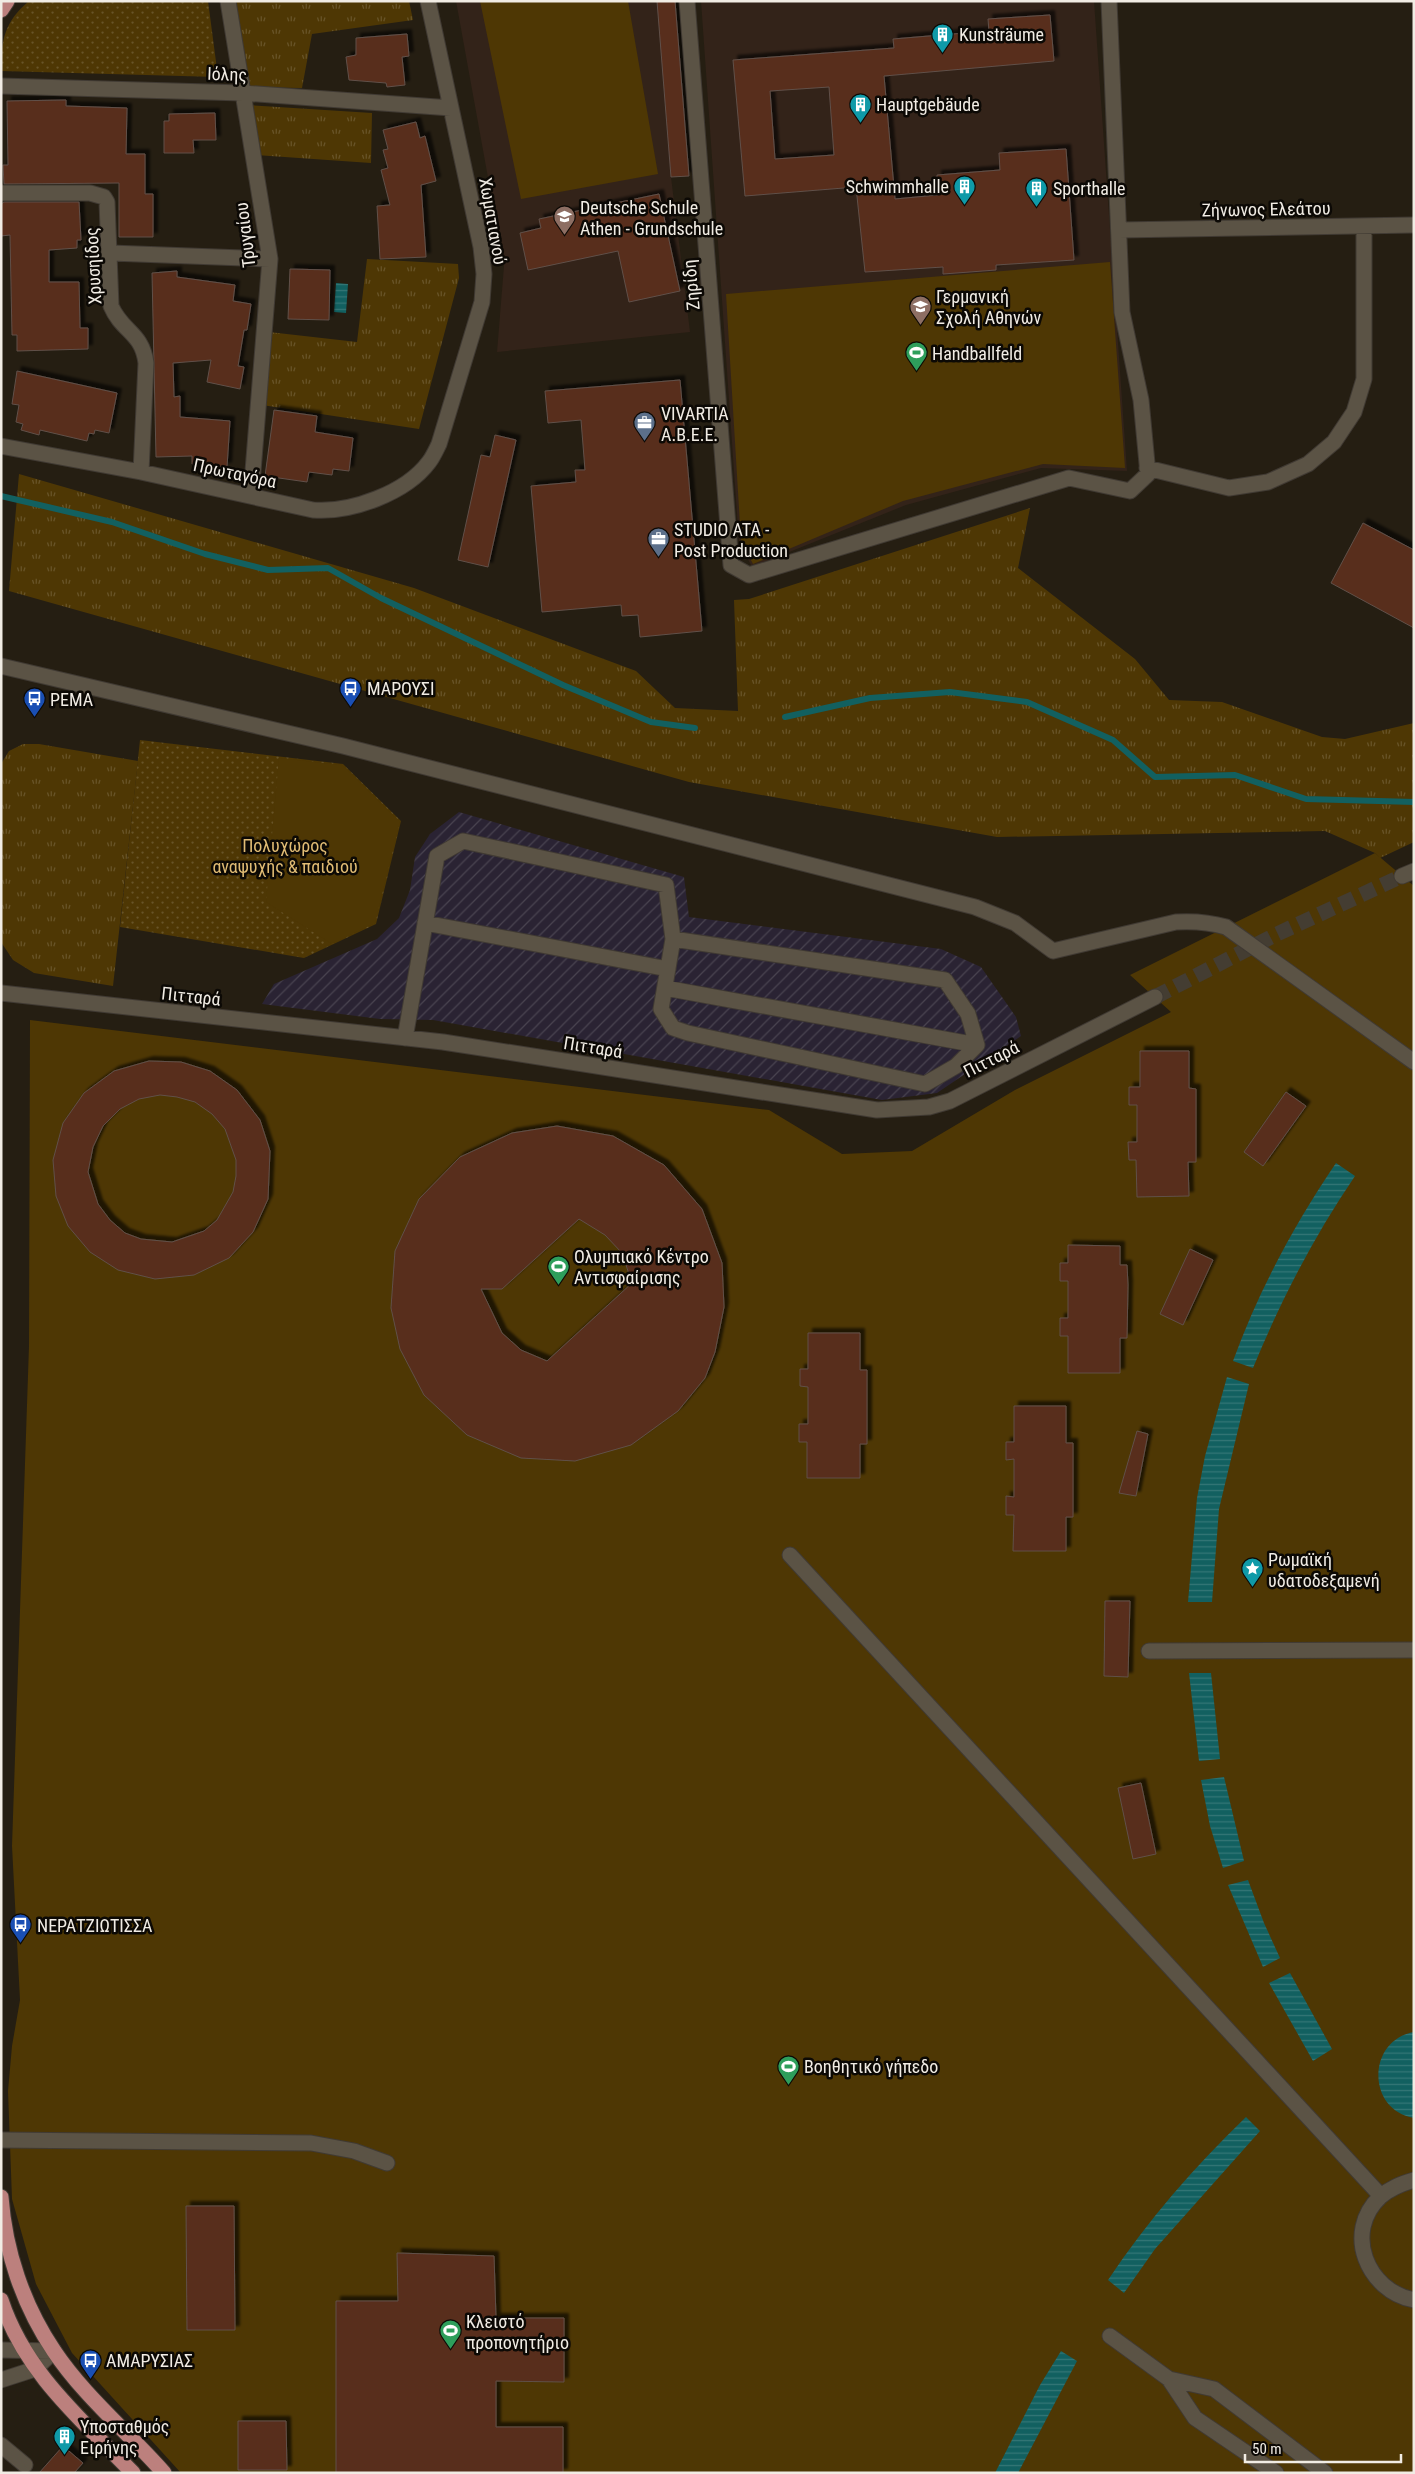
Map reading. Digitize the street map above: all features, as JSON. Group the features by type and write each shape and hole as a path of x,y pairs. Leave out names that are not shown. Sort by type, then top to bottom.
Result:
{"main road":[{"path":"1,10 7,1"},
{"path":"1,2197 6,2234 18,2280 31,2310 54,2351 164,2473"},
{"path":"1,2300 24,2351 35,2369 133,2473"}],"street":[{"name":"Τρυγαίου","path":"228,1 270,259 251,496"},
{"name":"Χωματιανού","path":"428,1 481,247 484,274 482,302 439,444"},
{"name":"Ζηρίδη","path":"687,1 731,565 750,575 1069,478 1130,491 1148,474 1147,468"},
{"path":"1109,1 1122,312 1141,400 1147,468 1229,488 1268,482 1308,464 1334,442 1354,412 1364,380 1364,226"},
{"name":"Ιόλης","path":"1,86 243,93 451,108"},
{"name":"Χρυσηίδος","path":"1,193 90,193 104,197 109,209 111,306 116,317 139,339 145,350 142,472"},
{"name":"Ζήνωνος Ελεάτου","path":"1119,230 1414,225"},
{"path":"111,253 270,259"},
{"name":"Πρωταγόρα","path":"1,446 142,472 313,510 331,511 350,508 388,492 415,477 429,462 439,444"},
{"path":"1,666 343,746 974,907 1015,923 1053,951 1176,922 1196,920 1214,923 1226,927 1414,1062"},
{"path":"405,1038 437,856 463,841 666,885 673,939 661,1010 673,1028 688,1034 925,1084 956,1066 977,1045"},
{"path":"426,923 668,969"},
{"path":"673,939 945,980 968,1014 977,1045"},
{"path":"665,988 977,1045"},
{"name":"Πιτταρά","path":"1,994 405,1038 877,1110 906,1110 929,1107 950,1101 1155,997"},
{"path":"790,1555 1381,2196"},
{"path":"1149,1651 1414,1650"},
{"path":"1,2140 311,2143 354,2151 387,2163"},
{"path":"1414,2180 1395,2186 1381,2196 1367,2215 1361,2234 1363,2254 1371,2273 1384,2288 1401,2298 1414,2300"},
{"path":"1110,2336 1169,2380 1196,2418 1276,2473"},
{"path":"1,2350 54,2351"},
{"path":"1,2380 35,2369 54,2351"},
{"path":"1169,2380 1214,2388 1325,2473"},
{"path":"1,2446 25,2465"}],"shaded area":[{"path":"456,1 658,1 671,177 690,332 497,352 504,266"},
{"name":"Γερμανική Σχολή Αθηνών","path":"701,1 1094,1 1127,471 1041,468 906,505 752,567 739,542"},
{"path":"459,812 684,877 689,917 941,949 981,967 1016,1017 1021,1036 937,1093 882,1100 433,1020 380,1019 262,1004 274,984 377,939 399,918 410,890 415,857 430,834"}],"green space":[{"path":"29,1 208,1 218,77 1,71 3,41 9,24"},
{"path":"233,1 409,1 413,20 312,34 302,88 243,87"},
{"path":"480,1 628,1 658,174 521,199"},
{"path":"247,105 372,113 371,163 256,155"},
{"path":"367,259 458,264 459,278 419,429 262,405 269,332 357,342"},
{"path":"1110,262 1125,468 1043,464 903,501 753,564 741,541 726,294"},
{"path":"19,474 414,588 636,671 675,708 738,711 734,600 749,599 1030,508 1018,568 1135,659 1169,700 1222,702 1322,737 1345,739 1414,723 1414,842 1380,858 1375,853 1325,831 997,837 689,782 9,591"},
{"name":"Πολυχώρος αναψυχής & παιδιού","path":"140,740 343,764 401,821 376,924 304,958 120,927"},
{"path":"23,744 39,744 138,761 113,986 34,973 13,960 1,942 1,764 9,751"},
{"path":"279,758 342,765 400,822 375,923 332,944 266,902"},
{"path":"1375,853 1414,886 1414,2473 181,2473 72,2353 36,2284 12,2199 8,2091 12,2046 20,2000 12,1846 29,1346 30,1020 769,1110 842,1154 912,1151 1015,1090 1171,1012 1130,975"}],"water":[{"path":"336,283 348,284 346,313 334,312"},
{"path":"1336,1163 1355,1176 1299,1269 1253,1368 1233,1361 1254,1309 1278,1259"},
{"path":"1227,1377 1249,1384 1219,1509 1212,1602 1188,1602 1197,1498 1205,1456"},
{"path":"1189,1673 1211,1673 1220,1759 1199,1761"},
{"path":"1224,1777 1244,1861 1223,1868 1210,1826 1201,1780"},
{"path":"1248,1880 1264,1923 1280,1958 1263,1967 1228,1885"},
{"path":"1290,1973 1332,2049 1313,2061 1269,1983"},
{"path":"1414,2032 1414,2118 1398,2112 1387,2102 1381,2089 1378,2075 1381,2061 1387,2048 1399,2038"},
{"path":"1246,2117 1260,2131 1155,2249 1124,2293 1108,2280 1123,2258 1173,2195 1208,2155"},
{"path":"1061,2351 1077,2361 1018,2473 995,2473 1040,2385"}],"building":[{"path":"657,1 675,1 689,176 671,177"},
{"path":"1050,15 1054,61 884,76 895,199 938,195 937,175 1000,170 999,153 1066,149 1074,260 996,265 996,270 943,274 943,267 865,272 856,187 745,196 733,60 894,48 893,39 989,31 988,19","holes":["829,87 834,155 775,159 770,91"]},
{"path":"407,34 409,56 402,57 405,85 387,87 386,83 349,80 346,57 356,55 356,38"},
{"path":"66,100 66,106 127,108 126,154 145,154 145,194 153,194 153,237 119,237 119,183 4,184 3,165 8,165 7,101"},
{"path":"215,113 216,140 193,140 194,153 164,153 164,121 169,121 169,114"},
{"path":"416,122 420,138 425,136 436,181 421,185 426,257 380,259 377,206 390,205 381,170 388,168 383,150 388,149 383,130"},
{"path":"659,194 680,291 629,302 618,251 528,270 520,233 541,228 539,219"},
{"path":"4,202 79,202 81,240 77,240 77,248 49,250 49,282 79,282 80,328 88,328 88,349 17,351 17,335 12,335 10,235 1,236 1,204"},
{"path":"290,269 330,270 329,320 288,319"},
{"path":"177,271 177,277 235,285 233,301 251,304 247,330 244,330 238,366 244,367 240,389 207,382 211,360 173,363 174,397 180,396 180,417 230,421 227,467 192,464 192,456 156,457 152,273"},
{"path":"17,371 117,393 109,433 95,430 94,434 89,433 87,441 40,430 39,435 21,430 23,424 16,422 19,405 12,404"},
{"path":"680,380 702,631 640,637 638,615 622,616 621,605 542,612 531,486 576,482 575,470 585,470 581,420 548,423 545,391"},
{"path":"274,410 317,416 315,432 353,438 349,471 333,469 332,475 309,472 307,482 265,476"},
{"path":"495,435 516,440 488,567 458,560 481,455 490,457"},
{"path":"1363,523 1414,550 1414,628 1331,583"},
{"path":"1140,1051 1189,1051 1189,1088 1196,1089 1196,1162 1188,1162 1189,1196 1137,1197 1136,1160 1129,1160 1128,1142 1137,1142 1137,1105 1129,1105 1129,1087 1140,1087"},
{"path":"149,1061 181,1062 210,1071 237,1090 260,1120 270,1151 268,1199 253,1232 229,1258 194,1275 155,1279 118,1270 90,1252 68,1226 56,1196 53,1160 63,1123 84,1093 114,1071","holes":["160,1095 195,1102 212,1114 225,1129 236,1160 233,1192 217,1220 204,1231 172,1242 141,1239 125,1233 110,1220 98,1204 88,1172 93,1147 103,1126 120,1109 139,1099"]},
{"path":"1286,1092 1306,1106 1263,1166 1244,1152"},
{"name":"Ολυμπιακό Κέντρο Αντισφαίρισης","path":"557,1126 613,1136 664,1165 702,1209 722,1263 724,1307 715,1352 705,1378 678,1411 631,1445 575,1461 521,1458 467,1435 424,1395 400,1349 391,1308 395,1251 419,1199 460,1157 512,1133","holes":["579,1219 605,1235 622,1253 632,1283 547,1361 521,1350 502,1333 481,1289 502,1289"]},
{"path":"1068,1245 1120,1246 1120,1265 1127,1265 1128,1285 1127,1338 1120,1338 1120,1373 1068,1373 1068,1336 1060,1336 1060,1318 1068,1318 1068,1281 1060,1281 1060,1263 1068,1263"},
{"path":"1190,1249 1213,1260 1183,1325 1160,1314"},
{"path":"808,1333 860,1333 860,1370 867,1370 867,1444 860,1444 860,1478 807,1478 807,1442 799,1442 799,1424 808,1424 808,1387 800,1386 800,1369 808,1369"},
{"path":"1014,1406 1066,1406 1066,1443 1073,1443 1073,1517 1066,1517 1066,1551 1013,1551 1014,1515 1006,1515 1006,1496 1014,1497 1014,1459 1006,1460 1006,1442 1014,1442"},
{"path":"1137,1431 1148,1434 1136,1496 1119,1493"},
{"path":"1105,1601 1130,1601 1128,1677 1104,1676"},
{"path":"1141,1783 1156,1854 1133,1859 1118,1788"},
{"path":"186,2206 234,2206 235,2330 187,2330"},
{"name":"Κλειστό προπονητήριο","path":"397,2253 494,2256 496,2318 564,2318 564,2382 496,2381 496,2427 563,2427 563,2473 336,2473 336,2301 398,2301"},
{"path":"238,2421 286,2421 287,2470 238,2470"},
{"name":"Υποσταθμός Ειρήνης","path":"63,2446 83,2463 74,2473 39,2473"}],"waterway":[{"path":"1,496 112,522 205,554 268,570 328,568 381,598 563,685 651,722 695,728"},
{"path":"785,717 870,698 950,692 1027,702 1113,740 1155,777 1235,775 1306,799 1414,802"}],"tunnel":[{"path":"1155,997 1277,934 1402,876"}],"place":[{"name":"Kunsträume","path":"943,53"},
{"name":"Hauptgebäude","path":"860,123"},
{"name":"Schwimmhalle","path":"965,205"},
{"name":"Sporthalle","path":"1037,207"},
{"name":"Deutsche Schule Athen - Grundschule","path":"564,236"},
{"name":"Γερμανική Σχολή Αθηνών","path":"920,325"},
{"name":"Handballfeld","path":"916,372"},
{"name":"VIVARTIA A.B.E.E.","path":"645,442"},
{"name":"STUDIO ATA - Post Production","path":"658,558"},
{"name":"ΜΑΡΟΥΣΙ","path":"351,707"},
{"name":"ΡΕΜΑ","path":"34,718"},
{"name":"Ολυμπιακό Κέντρο Αντισφαίρισης","path":"558,1285"},
{"name":"Ρωμαϊκή υδατοδεξαμενή","path":"1252,1588"},
{"name":"ΝΕΡΑΤΖΙΩΤΙΣΣΑ","path":"21,1944"},
{"name":"Βοηθητικό γήπεδο","path":"788,2085"},
{"name":"Κλειστό προπονητήριο","path":"450,2350"},
{"name":"ΑΜΑΡΥΣΙΑΣ","path":"90,2379"},
{"name":"Υποσταθμός Ειρήνης","path":"64,2455"}]}
